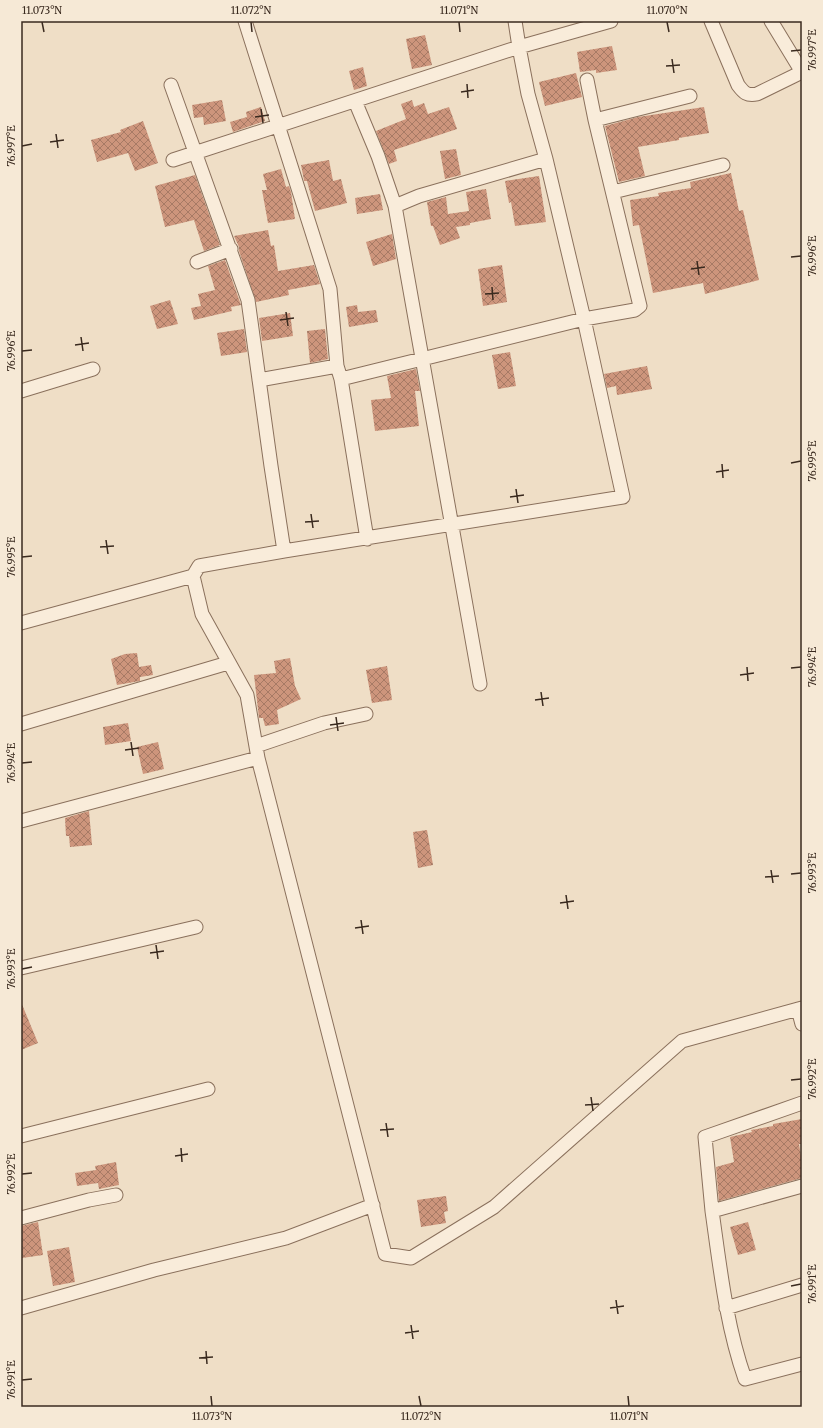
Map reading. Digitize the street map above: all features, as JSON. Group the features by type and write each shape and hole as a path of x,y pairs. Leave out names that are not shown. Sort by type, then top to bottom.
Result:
{"street":[{"path":"245,21 330,289 337,366 341,379 367,539"},
{"path":"21,623 193,576 199,566 623,497 584,318 546,159 528,94 515,21"},
{"path":"173,160 519,47 611,21"},
{"path":"710,21 738,85 743,92 749,95 757,94 802,72 771,21"},
{"path":"341,379 584,318 635,310 640,306 595,120 587,80"},
{"path":"172,85 248,300 284,551"},
{"path":"595,120 690,96"},
{"path":"355,101 378,156 394,206 480,684"},
{"path":"394,206 426,194 546,159"},
{"path":"613,192 723,165"},
{"path":"197,262 231,249"},
{"path":"259,380 337,366"},
{"path":"21,391 93,369"},
{"path":"193,576 202,614 247,695 257,752 385,1254 411,1258 494,1207 682,1042 800,1009 802,1024"},
{"path":"21,724 228,663"},
{"path":"21,821 257,752 324,724 366,714"},
{"path":"21,968 196,927"},
{"path":"21,1136 208,1089"},
{"path":"802,1103 705,1137 712,1211 726,1308 737,1356 745,1379 802,1364"},
{"path":"712,1211 802,1186"},
{"path":"21,1218 89,1200 116,1195"},
{"path":"21,1308 154,1270 286,1238 373,1205"},
{"path":"726,1308 802,1285"}],"building":[{"path":"425,35 432,65 412,69 406,39"},
{"path":"612,46 617,70 596,73 596,70 580,72 577,52"},
{"path":"363,67 367,86 354,90 349,71"},
{"path":"576,73 582,97 545,106 539,82"},
{"path":"222,100 226,121 204,125 203,117 194,118 192,105"},
{"path":"412,100 414,107 424,103 428,114 449,107 457,129 394,150 397,161 389,164 376,131 406,119 401,104"},
{"path":"261,107 265,121 233,132 230,122 247,117 246,112"},
{"path":"704,107 709,133 638,147 645,176 619,182 605,126 638,117"},
{"path":"143,121 158,163 135,171 128,153 97,162 91,140 121,132 120,130"},
{"path":"456,149 461,175 445,179 440,151"},
{"path":"329,160 333,181 341,179 347,203 315,211 307,181 304,181 301,165"},
{"path":"281,169 286,187 289,186 291,192 295,219 268,223 262,190 267,190 263,174"},
{"path":"731,173 739,211 743,210 759,280 705,294 703,283 653,293 639,225 633,226 630,200 659,196 658,193 691,188 690,182"},
{"path":"195,175 220,245 204,251 194,220 165,227 155,186"},
{"path":"539,176 546,222 515,226 511,202 509,203 505,181"},
{"path":"486,189 491,219 456,227 460,238 440,245 433,226 431,226 427,202 446,197 448,214 469,211 466,192"},
{"path":"380,194 383,210 357,214 355,198"},
{"path":"268,230 271,246 274,245 278,271 314,265 320,284 288,290 289,295 256,302 239,247 234,236"},
{"path":"392,234 396,259 373,266 366,242"},
{"path":"225,260 241,305 231,307 232,311 194,320 191,308 201,306 198,294 215,290 208,266"},
{"path":"502,265 507,302 483,306 478,269"},
{"path":"170,300 178,324 157,329 150,306"},
{"path":"357,305 358,312 376,310 378,322 349,327 346,307"},
{"path":"290,313 293,336 262,341 259,318"},
{"path":"244,329 247,352 221,356 217,333"},
{"path":"325,329 328,359 310,363 307,331"},
{"path":"510,352 516,386 498,389 492,355"},
{"path":"647,366 652,389 617,395 616,386 607,388 604,374"},
{"path":"416,369 420,391 415,391 419,426 375,431 371,400 391,398 387,376"},
{"path":"137,653 139,667 151,665 153,675 140,677 140,681 117,685 111,659 125,654"},
{"path":"290,658 295,686 301,699 277,710 279,724 265,726 263,718 259,718 254,675 276,673 274,661"},
{"path":"387,666 392,700 372,703 366,670"},
{"path":"128,723 131,741 105,745 103,727"},
{"path":"158,742 164,769 143,774 137,747"},
{"path":"89,811 92,845 70,847 69,836 66,836 65,818"},
{"path":"427,830 433,865 418,868 413,832"},
{"path":"21,1002 38,1043 21,1050"},
{"path":"802,1119 802,1144 799,1144 802,1162 802,1178 719,1201 716,1167 734,1162 730,1137 752,1132 751,1130 773,1126 773,1124"},
{"path":"116,1162 119,1185 99,1189 98,1183 77,1186 75,1173 96,1170 95,1166"},
{"path":"446,1196 448,1211 444,1212 446,1223 421,1227 417,1200"},
{"path":"38,1222 43,1255 22,1258 21,1226"},
{"path":"748,1222 756,1250 738,1255 730,1227"},
{"path":"69,1247 75,1282 53,1286 47,1251"}]}
